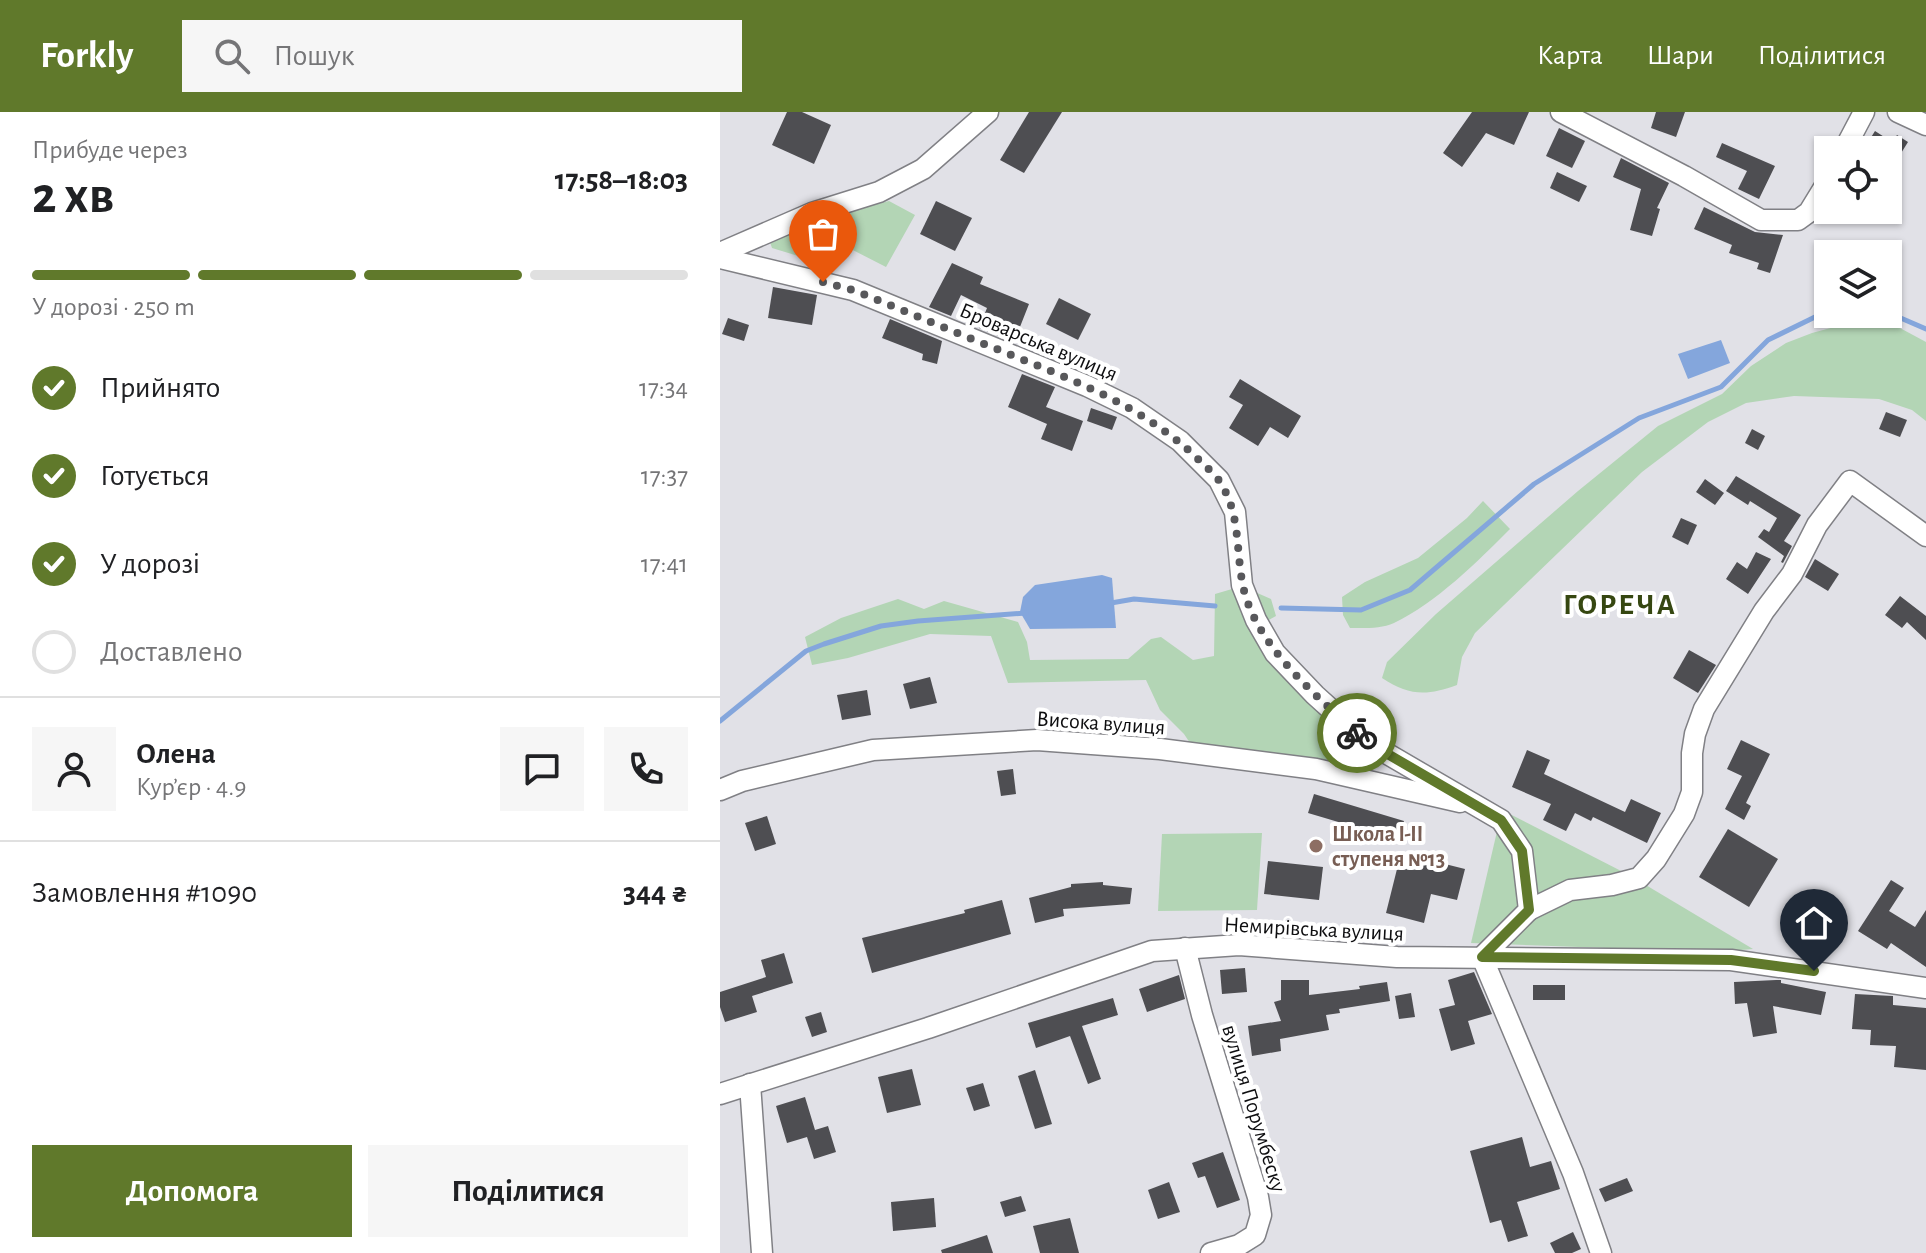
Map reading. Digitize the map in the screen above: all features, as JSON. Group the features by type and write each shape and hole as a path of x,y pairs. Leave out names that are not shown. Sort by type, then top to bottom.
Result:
{"street":[{"path":"720,256 812,213 879,192 923,169 988,112"},
{"path":"1561,112 1761,220 1798,220 1814,204"},
{"path":"1851,136 1864,112"},
{"path":"1898,112 1926,125"},
{"name":"Броварська вулиця","path":"720,256 853,290 1087,386 1132,408 1180,441 1219,480 1235,512 1242,585 1256,620 1275,653 1367,742 1501,820 1522,851 1529,910"},
{"path":"1601,1253 1573,1173 1482,957 1529,910 1570,890 1639,878 1656,859 1684,814 1692,792 1692,753 1704,709 1764,611 1792,574 1817,525 1850,481 1926,536"},
{"name":"Висока вулиця","path":"720,790 742,781 873,750 1037,740 1160,749 1316,769 1479,806"},
{"name":"Немирівська вулиця","path":"720,1094 928,1028 1152,951 1185,948 1239,945 1397,957 1731,960 1926,988"},
{"name":"вулиця Порумбеску","path":"1185,948 1261,1215 1255,1235 1239,1245 1211,1253"},
{"path":"750,1084 762,1253"}],"green space":[{"path":"889,201 915,215 886,267 845,246 831,266 772,248 770,242 795,228"},
{"path":"1831,328 1900,328 1926,342 1926,421 1912,410 1879,399 1794,396 1746,403 1708,422 1642,472 1475,633 1462,657 1457,685 1418,692 1401,688 1382,678 1387,662 1436,614 1658,426 1722,394 1751,366 1786,343"},
{"path":"1483,501 1510,529 1484,555 1410,615 1384,626 1350,628 1343,615 1342,597 1365,582 1418,558"},
{"path":"1232,589 1255,592 1271,599 1276,616 1252,629 1364,749 1362,759 1347,768 1194,749 1160,710 1146,680 1008,683 991,636 930,634 812,665 805,637 841,618 898,599 924,609 944,601 1018,622 1027,642 1030,660 1128,659 1151,639 1161,637 1193,660 1214,656 1215,594"},
{"path":"1502,810 1629,875 1753,949 1718,952 1471,943"},
{"path":"1262,833 1257,910 1158,911 1162,834"}],"water":[{"path":"1721,340 1730,363 1688,379 1678,354"},
{"path":"1102,575 1112,578 1116,628 1030,629 1020,612 1023,597 1035,585"}],"building":[{"path":"787,112 802,112 831,125 814,164 772,145"},
{"path":"1029,112 1062,112 1024,173 1000,160"},
{"path":"1472,112 1529,112 1514,145 1486,133 1462,167 1443,153"},
{"path":"1656,112 1685,112 1676,137 1651,128"},
{"path":"1559,128 1585,141 1572,168 1546,156"},
{"path":"1902,138 1908,142 1902,152"},
{"path":"1722,143 1775,166 1759,199 1738,189 1747,171 1716,157"},
{"path":"1621,158 1669,183 1657,208 1660,209 1652,236 1630,230 1641,189 1613,177"},
{"path":"1557,172 1587,186 1579,202 1550,188"},
{"path":"936,201 972,218 955,251 920,234"},
{"path":"1704,207 1755,232 1783,235 1770,273 1757,269 1759,263 1729,253 1732,245 1694,229"},
{"path":"952,263 983,277 980,284 1029,304 1014,342 979,328 987,308 961,295 951,316 929,307"},
{"path":"773,287 817,295 812,325 768,318"},
{"path":"1059,298 1091,314 1078,340 1046,324"},
{"path":"728,318 749,325 744,341 722,334"},
{"path":"890,319 942,341 937,364 922,360 923,354 882,338"},
{"path":"1022,374 1055,387 1046,407 1083,421 1072,451 1041,439 1047,424 1008,407"},
{"path":"1240,379 1301,416 1288,438 1270,427 1258,446 1229,428 1243,405 1229,397"},
{"path":"1091,408 1117,417 1112,430 1087,421"},
{"path":"1886,412 1907,420 1900,437 1879,429"},
{"path":"1752,429 1765,436 1758,450 1745,443"},
{"path":"1736,476 1801,515 1784,541 1792,546 1783,563 1784,556 1758,537 1764,529 1769,532 1777,518 1726,491"},
{"path":"1705,479 1724,493 1715,505 1696,492"},
{"path":"1681,518 1697,525 1688,545 1672,537"},
{"path":"1756,552 1771,559 1748,594 1726,579 1737,562 1747,569"},
{"path":"1815,559 1839,574 1828,591 1805,577"},
{"path":"1900,596 1926,616 1926,640 1907,622 1902,628 1885,615"},
{"path":"1689,650 1716,665 1698,693 1673,678"},
{"path":"930,677 937,703 910,709 903,684"},
{"path":"867,690 871,715 842,720 837,695"},
{"path":"1741,740 1770,754 1746,803 1751,806 1744,820 1725,809 1742,776 1727,769"},
{"path":"1527,750 1550,760 1544,774 1625,812 1631,799 1661,813 1647,843 1593,817 1591,821 1575,813 1566,831 1543,820 1551,804 1512,787"},
{"path":"1013,769 1016,794 1001,796 997,771"},
{"path":"1314,794 1404,821 1399,840 1308,813"},
{"path":"767,816 776,844 755,851 745,823"},
{"path":"1728,829 1778,859 1749,907 1699,877"},
{"path":"1401,853 1465,869 1457,900 1431,894 1424,923 1386,913"},
{"path":"1268,861 1323,867 1319,900 1264,894"},
{"path":"1891,880 1904,888 1889,911 1915,927 1926,910 1926,967 1891,943 1887,949 1858,931"},
{"path":"1103,882 1103,885 1132,888 1130,904 1063,909 1064,916 1035,923 1029,898 1071,887 1071,884"},
{"path":"1002,900 1011,934 872,973 862,938 965,913 964,910"},
{"path":"784,953 793,983 752,996 757,1012 725,1022 720,1007 720,992 766,977 761,960"},
{"path":"1245,968 1247,992 1222,994 1220,970"},
{"path":"1474,972 1492,1014 1468,1021 1475,1044 1451,1051 1439,1009 1455,1005 1448,980"},
{"path":"1179,975 1185,999 1147,1012 1139,989"},
{"path":"1281,980 1309,980 1309,995 1360,989 1359,986 1387,982 1390,1001 1339,1009 1340,1013 1326,1015 1329,1030 1280,1039 1281,1051 1252,1056 1248,1026 1281,1021 1274,1002 1281,1000"},
{"path":"1781,980 1781,983 1826,992 1821,1015 1773,1006 1777,1033 1753,1037 1747,1003 1735,1004 1734,982"},
{"path":"1533,985 1565,985 1565,1000 1533,1000"},
{"path":"1411,993 1415,1017 1399,1019 1395,996"},
{"path":"1855,994 1893,996 1893,1005 1926,1008 1926,1070 1894,1067 1896,1046 1870,1045 1871,1030 1852,1029"},
{"path":"1113,998 1118,1015 1082,1026 1101,1079 1088,1084 1070,1036 1036,1048 1028,1023"},
{"path":"821,1012 827,1032 812,1037 805,1017"},
{"path":"912,1069 921,1105 887,1113 878,1077"},
{"path":"1035,1070 1052,1124 1035,1129 1018,1076"},
{"path":"983,1083 990,1106 974,1111 966,1088"},
{"path":"805,1097 815,1130 828,1126 836,1152 814,1159 807,1137 787,1143 776,1106"},
{"path":"1522,1137 1530,1167 1551,1161 1560,1189 1517,1202 1528,1236 1508,1242 1501,1220 1490,1223 1470,1151"},
{"path":"1223,1152 1240,1200 1217,1208 1205,1176 1198,1178 1192,1163"},
{"path":"1627,1178 1633,1191 1605,1202 1599,1189"},
{"path":"1169,1182 1180,1212 1158,1219 1148,1190"},
{"path":"1021,1196 1026,1211 1005,1217 1000,1202"},
{"path":"934,1198 936,1227 893,1231 891,1202"},
{"path":"1070,1218 1079,1253 1040,1253 1033,1226"},
{"path":"1573,1232 1581,1249 1572,1253 1555,1253 1550,1243"},
{"path":"987,1235 993,1253 942,1253 941,1250"}],"waterway":[{"path":"1281,608 1361,610 1410,590 1534,484 1639,418 1721,387 1768,340 1814,317"},
{"path":"1902,319 1926,329"},
{"path":"1111,603 1134,599 1215,606"},
{"path":"720,721 806,651 824,644 881,626 1026,613"}],"way so far":[{"path":"823,282 853,290 1087,386 1132,408 1180,441 1219,480 1235,512 1242,585 1256,620 1275,653 1357,733"}],"place":[{"name":"Школа I-II ступеня №13","path":"1316,846"}],"district":[{"name":"ГОРЕЧА","path":"1620,604"}],"route":[{"path":"1357,733 1367,742 1501,820 1522,851 1529,910 1482,957 1731,960 1814,971"}]}
